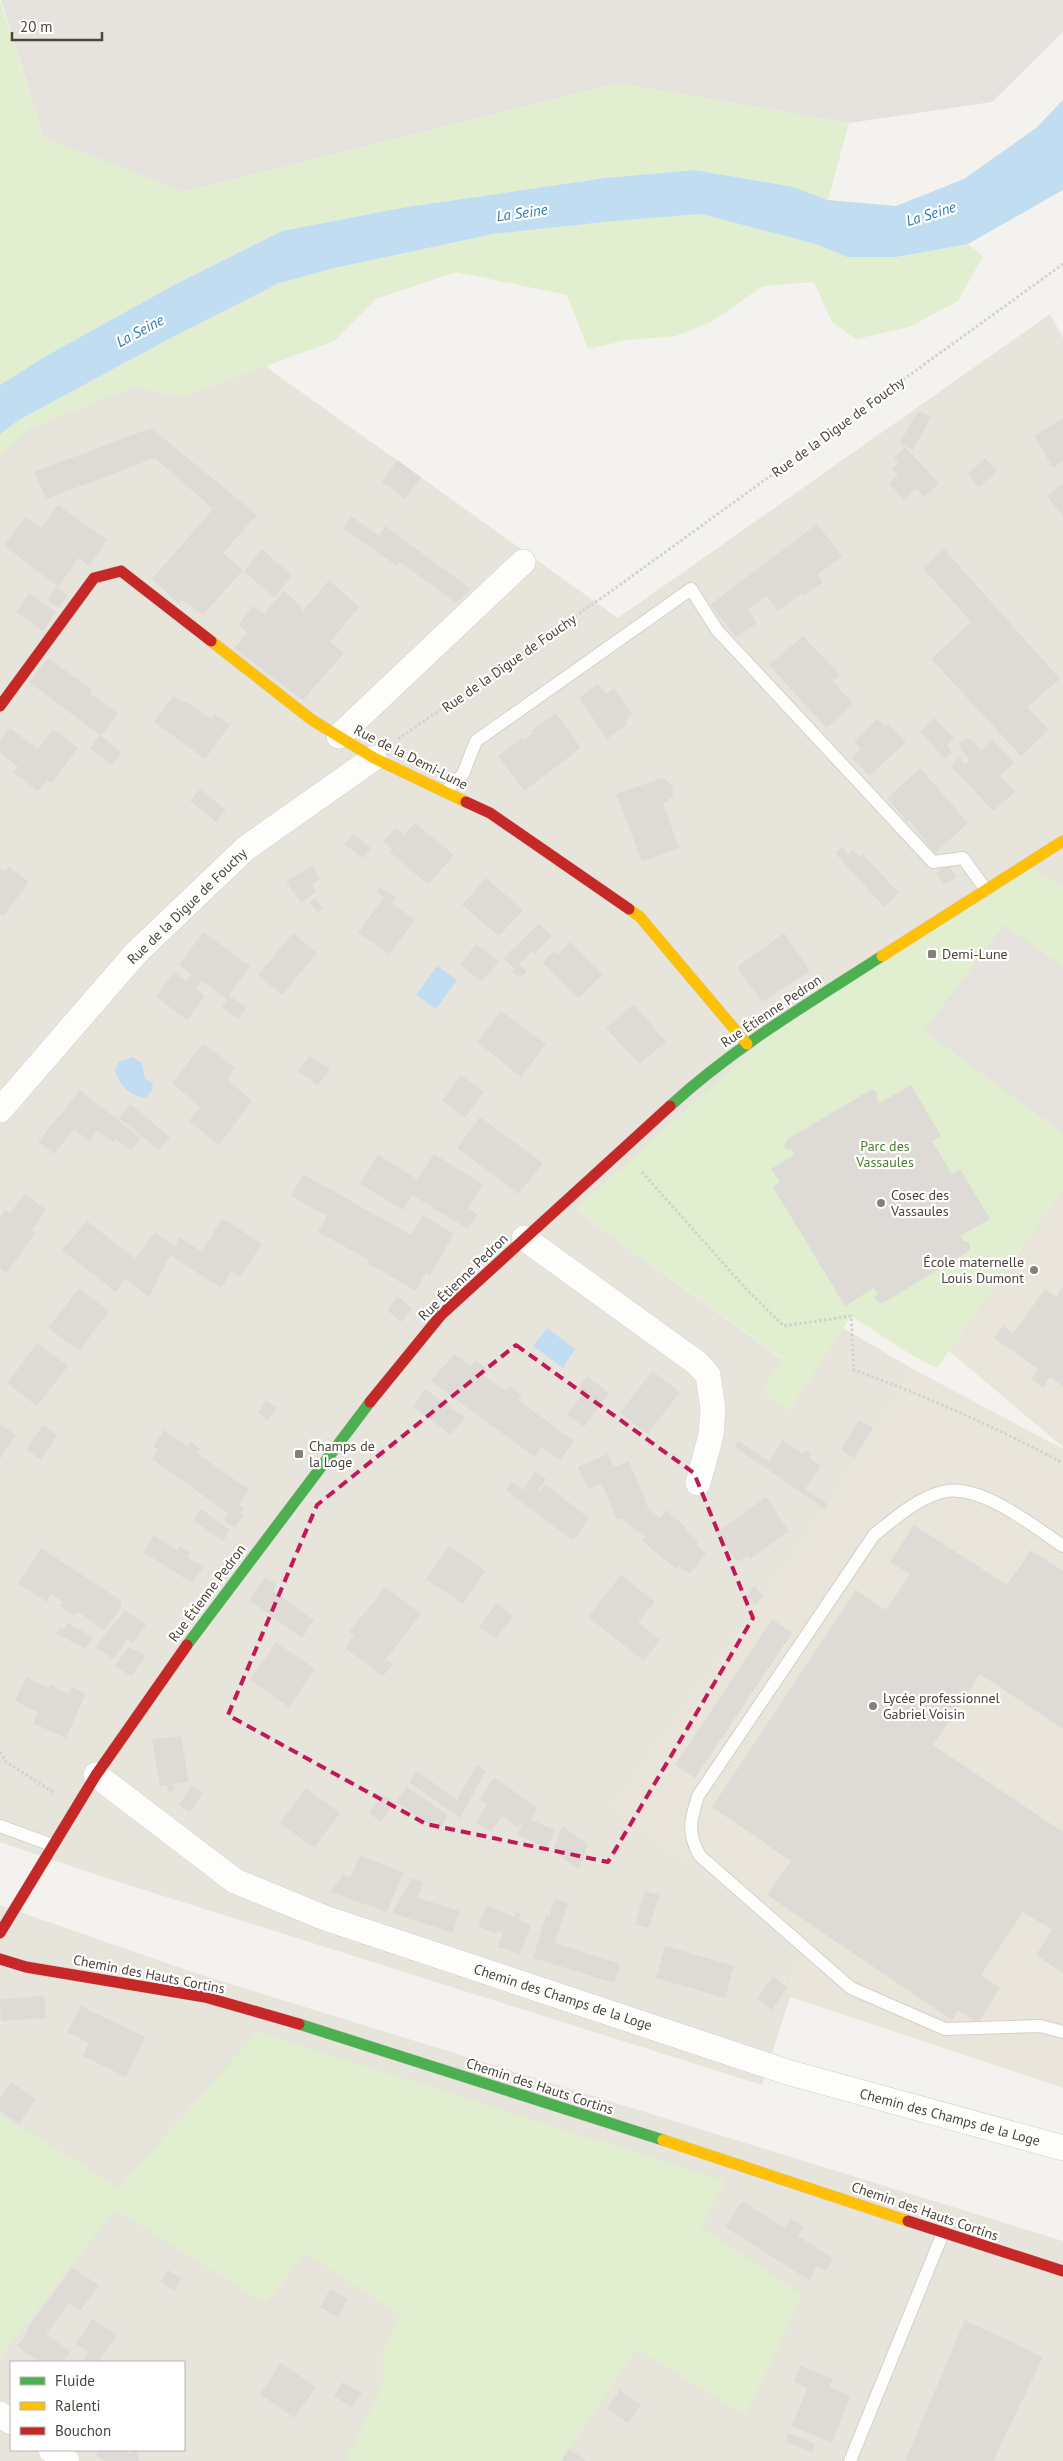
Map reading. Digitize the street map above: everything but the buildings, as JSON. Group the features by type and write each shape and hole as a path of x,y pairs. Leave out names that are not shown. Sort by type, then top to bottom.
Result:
{"street":[{"path":"339,736 523,562"},
{"name":"Rue de la Demi-Lune","path":"0,706 94,578 121,571 312,720 374,758 490,813 640,918 747,1044"},
{"name":"Rue de la Digue de Fouchy","path":"0,1110 136,953 246,848 374,758"},
{"name":"Rue Étienne Pedron","path":"1,1928 96,1775 180,1654 360,1415 441,1315 701,1077 747,1044 1063,842"},
{"path":"524,1238 697,1363 708,1375 713,1409 711,1435 698,1483"},
{"name":"Chemin des Champs de la Loge","path":"96,1775 235,1881 325,1918 787,2072 1063,2148"},
{"name":"Chemin des Hauts Cortins","path":"0,1959 26,1967 205,1997 261,2012 789,2180 943,2234 1063,2271"},
{"path":"52,2451 66,2461"}],"lane":[{"path":"446,792 463,774 476,741 691,589 717,630 934,862 963,858 986,890"},
{"path":"1063,1546 1004,1507 965,1490 942,1492 904,1510 874,1535 698,1796 691,1817 691,1840 700,1856 851,1988 945,2030 1040,2026 1063,2032"},
{"path":"0,1826 52,1845"},
{"path":"850,2461 943,2234"}],"path":[{"name":"Rue de la Digue de Fouchy","path":"374,758 404,733 450,705 610,592 1063,264"},
{"path":"621,1152 657,1187 747,1290 784,1326 851,1316 854,1370 915,1392 1020,1440 1063,1463"},
{"path":"0,1752 6,1762 76,1808"}],"highlighted area":[{"path":"516,1345 694,1473 753,1618 608,1862 426,1824 228,1715 317,1505"}],"shaded area":[{"path":"1,0 1063,0 1063,32 992,102 849,123 618,83 184,192 44,138"},
{"path":"1050,314 1063,338 1063,887 1030,868 575,1210 782,1359 789,1410 843,1328 913,1369 828,1504 756,1605 664,1850 679,1855 808,1947 792,1971 790,1997 762,2085 100,1876 0,1842 0,456 29,428 134,386 182,397 265,366 618,618"},
{"path":"1004,925 1063,967 1063,1133 924,1031"},
{"name":"École maternelle Louis Dumont","path":"1063,1189 1063,1447 949,1351"},
{"name":"Lycée professionnel Gabriel Voisin","path":"913,1369 1063,1449 1063,2088 790,1997 792,1971 807,1947 679,1855 664,1850 610,1807 828,1504"},
{"path":"0,1905 195,1973 1063,2241 1063,2461 0,2461"}],"green space":[{"path":"0,0 44,138 184,192 618,83 849,123 828,200 787,186 695,170 605,178 401,208 282,231 176,284 46,356 0,385"},
{"path":"701,214 816,244 847,257 896,257 968,244 983,256 958,301 909,327 856,339 832,322 814,282 763,286 711,322 676,336 628,340 588,349 567,295 456,272 376,299 334,341 182,397 134,386 29,428 0,456 0,434 19,420 167,340 279,283 343,265 493,234"},
{"name":"Parc des Vassaules","path":"1031,868 1063,887 1063,1189 937,1368 915,1357 851,1316 789,1411 762,1392 782,1358 575,1210 780,1025"},
{"path":"258,2032 725,2181 701,2228 803,2295 745,2416 637,2349 561,2461 346,2461 383,2384 383,2351 401,2316 305,2253 266,2304 115,2209 0,2358 0,2114 119,2188"}],"water":[{"name":"La Seine","path":"1063,100 1063,190 968,244 896,257 847,257 816,244 701,214 493,234 334,268 279,283 167,340 19,420 0,434 0,385 46,356 176,284 282,231 401,208 605,178 695,170 793,187 828,200 896,206 964,179 1036,128"},
{"path":"437,966 457,980 436,1009 416,995"},
{"path":"132,1057 142,1063 145,1078 153,1084 152,1090 147,1097 136,1096 126,1090 115,1070 119,1062"},
{"path":"547,1328 575,1349 563,1368 533,1346"}],"traffic: fast":[{"path":"670,1106 746,1045 882,956"},
{"path":"187,1645 370,1402"},
{"path":"299,2024 663,2140"}],"traffic: slow":[{"path":"211,641 312,720 374,758 466,802"},
{"path":"882,956 1063,841"},
{"path":"629,909 640,917 747,1044"},
{"path":"663,2140 908,2221"}],"traffic: jam":[{"path":"0,706 94,578 121,571 211,641"},
{"path":"466,802 490,813 629,909"},
{"path":"370,1402 441,1315 670,1106"},
{"path":"0,1933 96,1775 187,1645"},
{"path":"0,1959 26,1967 205,1997 299,2024"},
{"path":"908,2221 1063,2271"}],"place":[{"name":"Demi-Lune","path":"932,954"},
{"name":"Cosec des Vassaules","path":"881,1203"},
{"name":"École maternelle Louis Dumont","path":"1034,1270"},
{"name":"Champs de la Loge","path":"299,1454"},
{"name":"Lycée professionnel Gabriel Voisin","path":"873,1706"}]}
